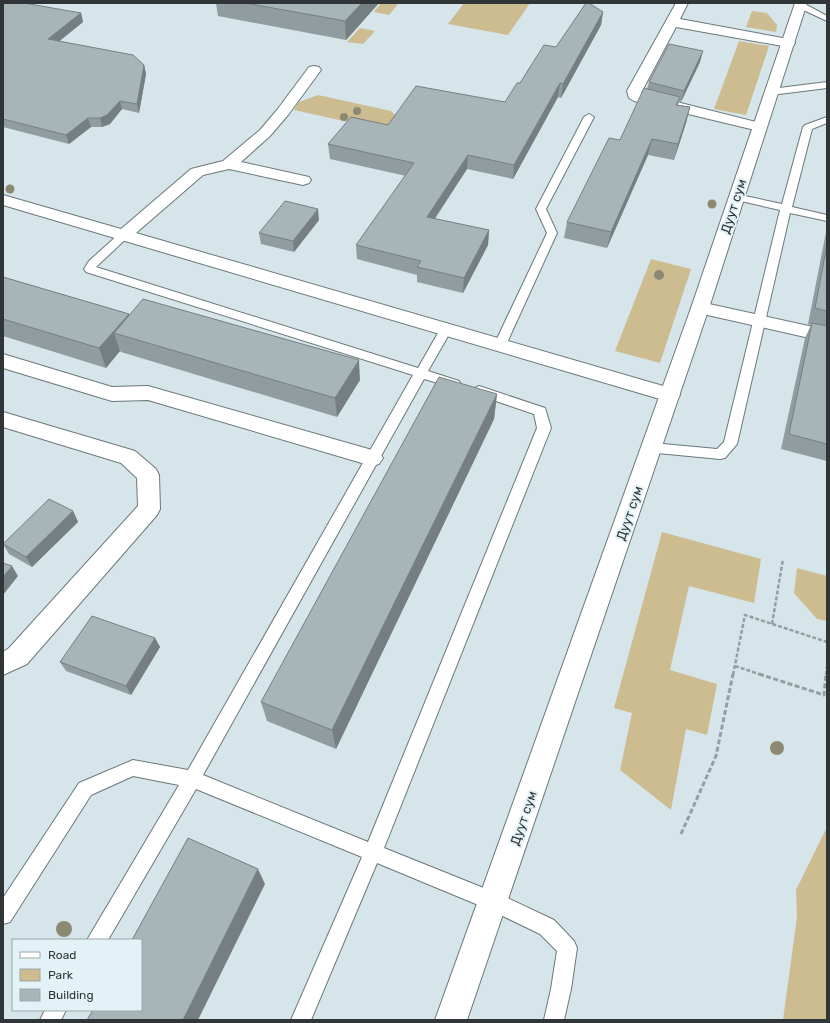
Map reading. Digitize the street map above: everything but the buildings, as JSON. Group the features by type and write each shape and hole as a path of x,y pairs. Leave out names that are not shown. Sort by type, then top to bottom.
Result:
{"street":[{"path":"682,3 634,91 634,95 639,98 760,126"},
{"name":"Дуут сум","path":"451,1020 494,902 652,448 700,308 800,4"},
{"path":"672,22 788,43"},
{"path":"229,164 265,133 283,112 314,70"},
{"path":"124,235 197,172 229,164 303,180"},
{"path":"5,203 124,235 670,395"},
{"path":"700,308 827,336"},
{"path":"3,361 112,394 148,392 372,458"},
{"path":"3,419 128,458 148,475 149,509 18,656 3,664"}],"lane":[{"path":"800,4 827,19"},
{"path":"771,92 827,85"},
{"path":"500,345 552,233 541,209 589,117"},
{"path":"652,448 720,454 730,444 786,209 808,127 827,120"},
{"path":"736,197 827,218"},
{"path":"124,235 93,263 90,269 540,411 544,428 372,852 301,1020"},
{"path":"98,939 192,779 446,329"},
{"path":"3,915 85,789 133,768 192,779 494,902 547,927 567,948 561,989 554,1020"},
{"path":"50,1020 55,1011"}],"path":[{"path":"772,624 783,559"},
{"path":"681,834 716,756 745,615 827,642"},
{"path":"735,666 824,695 827,667"}],"green space":[{"path":"381,3 399,3 389,15 374,12"},
{"path":"464,3 530,3 508,35 448,24"},
{"path":"752,11 767,13 777,25 776,32 746,27"},
{"path":"360,28 375,31 363,44 347,42"},
{"path":"739,41 769,46 746,115 714,109"},
{"path":"318,95 391,111 397,117 470,149 294,110 299,102"},
{"path":"651,259 691,269 660,363 615,351"},
{"path":"662,532 761,559 754,603 689,586 670,670 717,684 707,735 686,729 671,810 620,770 632,713 614,708"},
{"path":"797,568 827,576 827,621 817,619 794,593"},
{"path":"827,827 827,1020 783,1020 797,917 796,890"}]}
